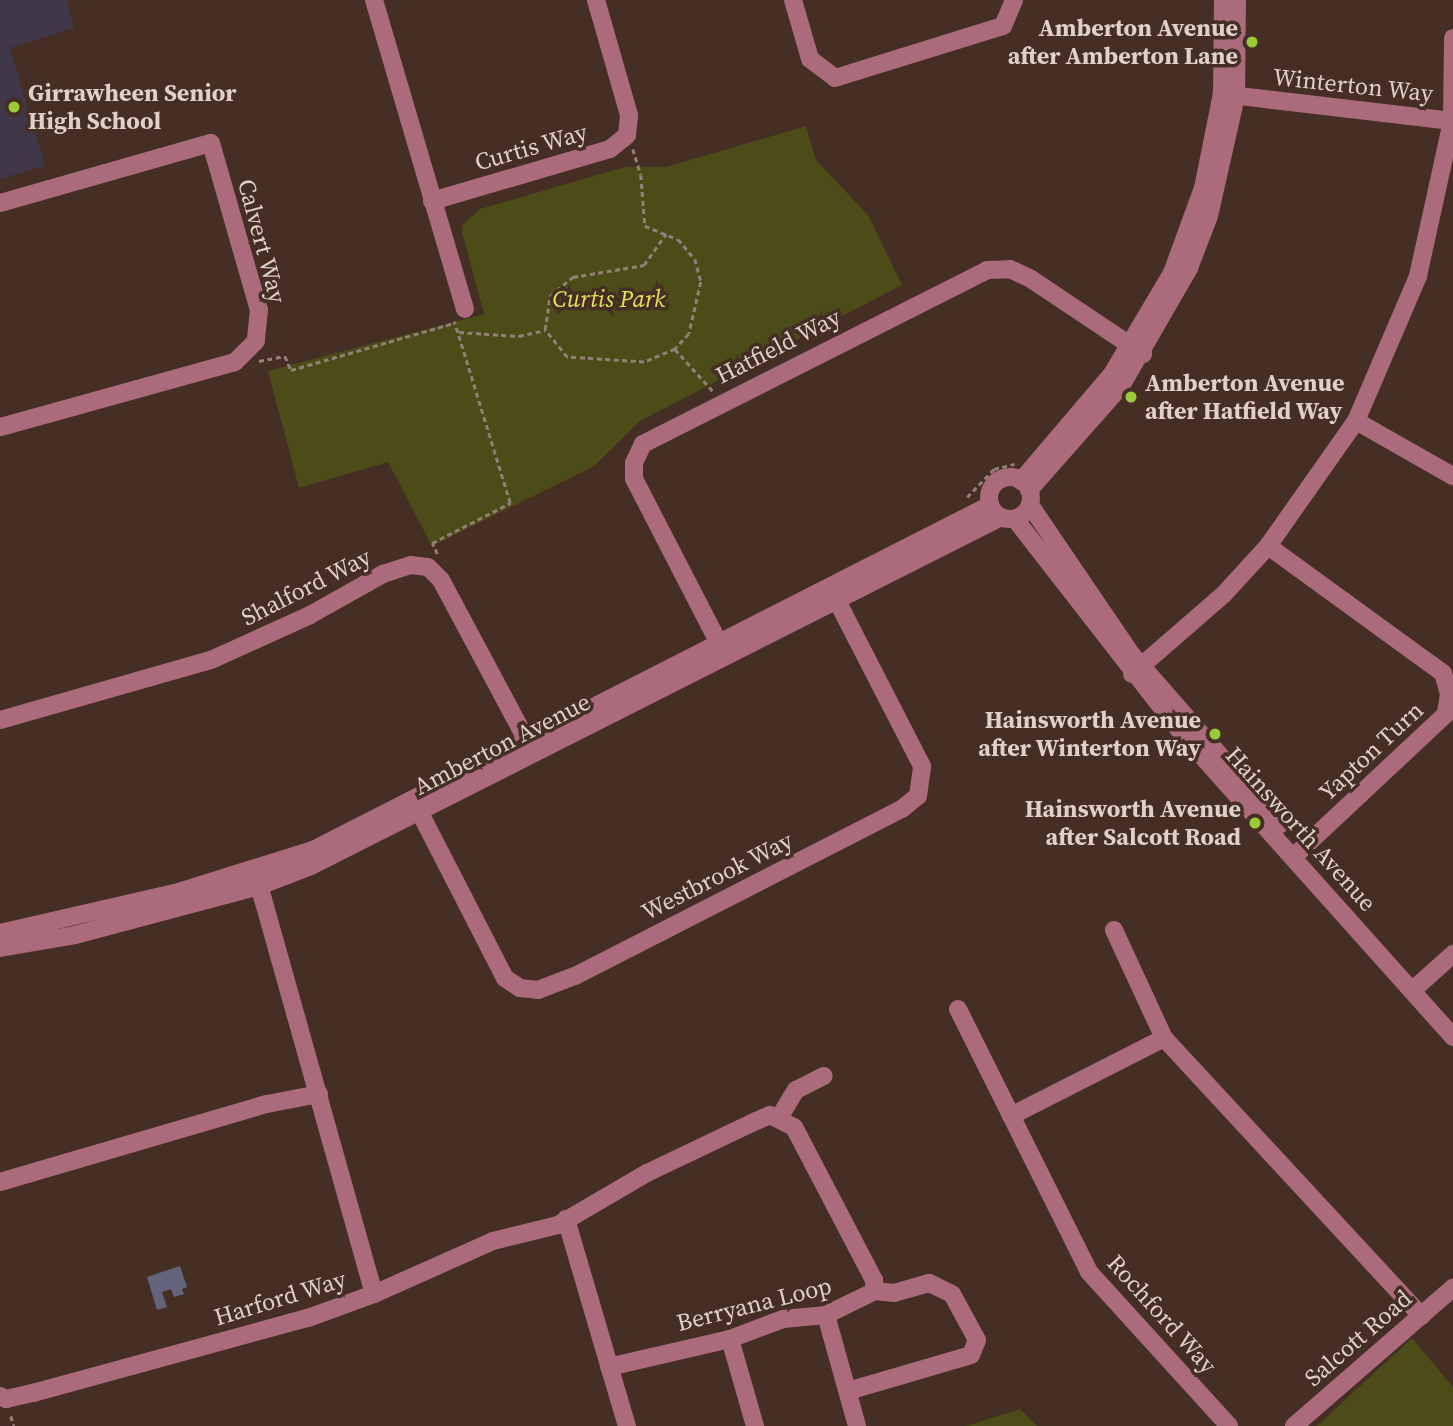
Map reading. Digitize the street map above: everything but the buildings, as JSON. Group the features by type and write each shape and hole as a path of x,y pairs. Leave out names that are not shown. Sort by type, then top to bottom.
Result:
{"street":[{"path":"374,0 432,201 460,316"},
{"name":"Curtis Way","path":"432,201 610,149 624,138 629,115 596,0"},
{"path":"793,0 810,59 835,78 1003,26 1014,0"},
{"path":"1223,0 1229,95"},
{"path":"1002,514 990,492 997,482 1009,478 1027,492 1058,463 1189,268 1209,216 1229,95 1237,0"},
{"path":"1452,121 1453,38"},
{"name":"Winterton Way","path":"1137,670 1224,594 1268,546 1356,421 1418,276 1452,121 1229,95"},
{"name":"Calvert Way","path":"0,203 211,142 259,310 256,341 239,357"},
{"name":"Hatfield Way","path":"723,651 634,480 634,463 643,444 987,270 1010,270 1031,279 1136,350"},
{"path":"0,427 239,357"},
{"path":"1356,421 1453,476"},
{"name":"Amberton Avenue","path":"0,948 75,935 257,878 322,846 418,807 833,595 1002,514 1027,492"},
{"name":"Hainsworth Avenue","path":"1027,492 1137,670"},
{"name":"Hainsworth Avenue","path":"1002,514 1417,987 1453,1037"},
{"name":"Yapton Turn","path":"1268,546 1450,677 1446,714 1298,853"},
{"path":"428,567 441,580 531,749"},
{"name":"Shalford Way","path":"0,720 211,660 398,568 428,567"},
{"name":"Westbrook Way","path":"418,807 505,978 520,988 538,990 575,976 903,808 918,796 923,781 916,751 833,595"},
{"name":"Amberton Avenue","path":"0,933 54,924 257,878"},
{"name":"Harford Way","path":"0,1396 6,1399 33,1393 229,1339 374,1294 257,878"},
{"path":"1114,930 1164,1038 1421,1316"},
{"path":"1417,987 1453,954"},
{"name":"Hainsworth Avenue","path":"1417,987 1453,1020"},
{"name":"Rochford Way","path":"958,1009 1089,1272 1229,1426"},
{"path":"1011,1116 1164,1038"},
{"path":"779,1118 796,1090 824,1076"},
{"path":"0,1182 267,1104 319,1094"},
{"path":"374,1294 493,1241 566,1219 770,1115 794,1127 874,1280 875,1291 894,1293 929,1283 952,1294 977,1340 971,1355 848,1391"},
{"path":"566,1219 626,1426"},
{"name":"Salcott Road","path":"1294,1426 1453,1288"},
{"name":"Berryana Loop","path":"609,1367 730,1339 783,1319 825,1315 875,1291"},
{"path":"825,1315 858,1426"},
{"path":"730,1339 755,1426"}],"path":[{"path":"624,138 633,150 641,175 642,219 645,226 666,234 678,239 695,259 701,282 689,334 675,349 644,362 579,360 567,357 545,330 550,296 562,283 644,265 666,234"},
{"path":"239,357 248,362 285,356 291,369 460,316 458,332 510,503 432,543 438,553 428,567"},
{"path":"458,332 519,336 545,330"},
{"path":"675,349 723,402"},
{"path":"966,499 994,469 1018,461"}],"shaded area":[{"name":"Girrawheen Senior High School","path":"0,0 67,0 74,28 10,48 45,166 0,179"}],"green space":[{"name":"Curtis Park","path":"806,126 816,160 868,215 902,285 640,421 594,466 432,546 388,462 299,488 268,371 484,314 462,232 463,224 480,209 625,167 666,167"},
{"path":"1412,1338 1453,1387 1453,1426 1317,1426"},
{"path":"1020,1409 1037,1426 966,1426"}],"place":[{"name":"Amberton Avenue after Amberton Lane","path":"1252,42"},
{"name":"Girrawheen Senior High School","path":"14,107"},
{"name":"Amberton Avenue after Hatfield Way","path":"1131,397"},
{"name":"Hainsworth Avenue after Winterton Way","path":"1215,734"},
{"name":"Hainsworth Avenue after Salcott Road","path":"1255,823"}]}
